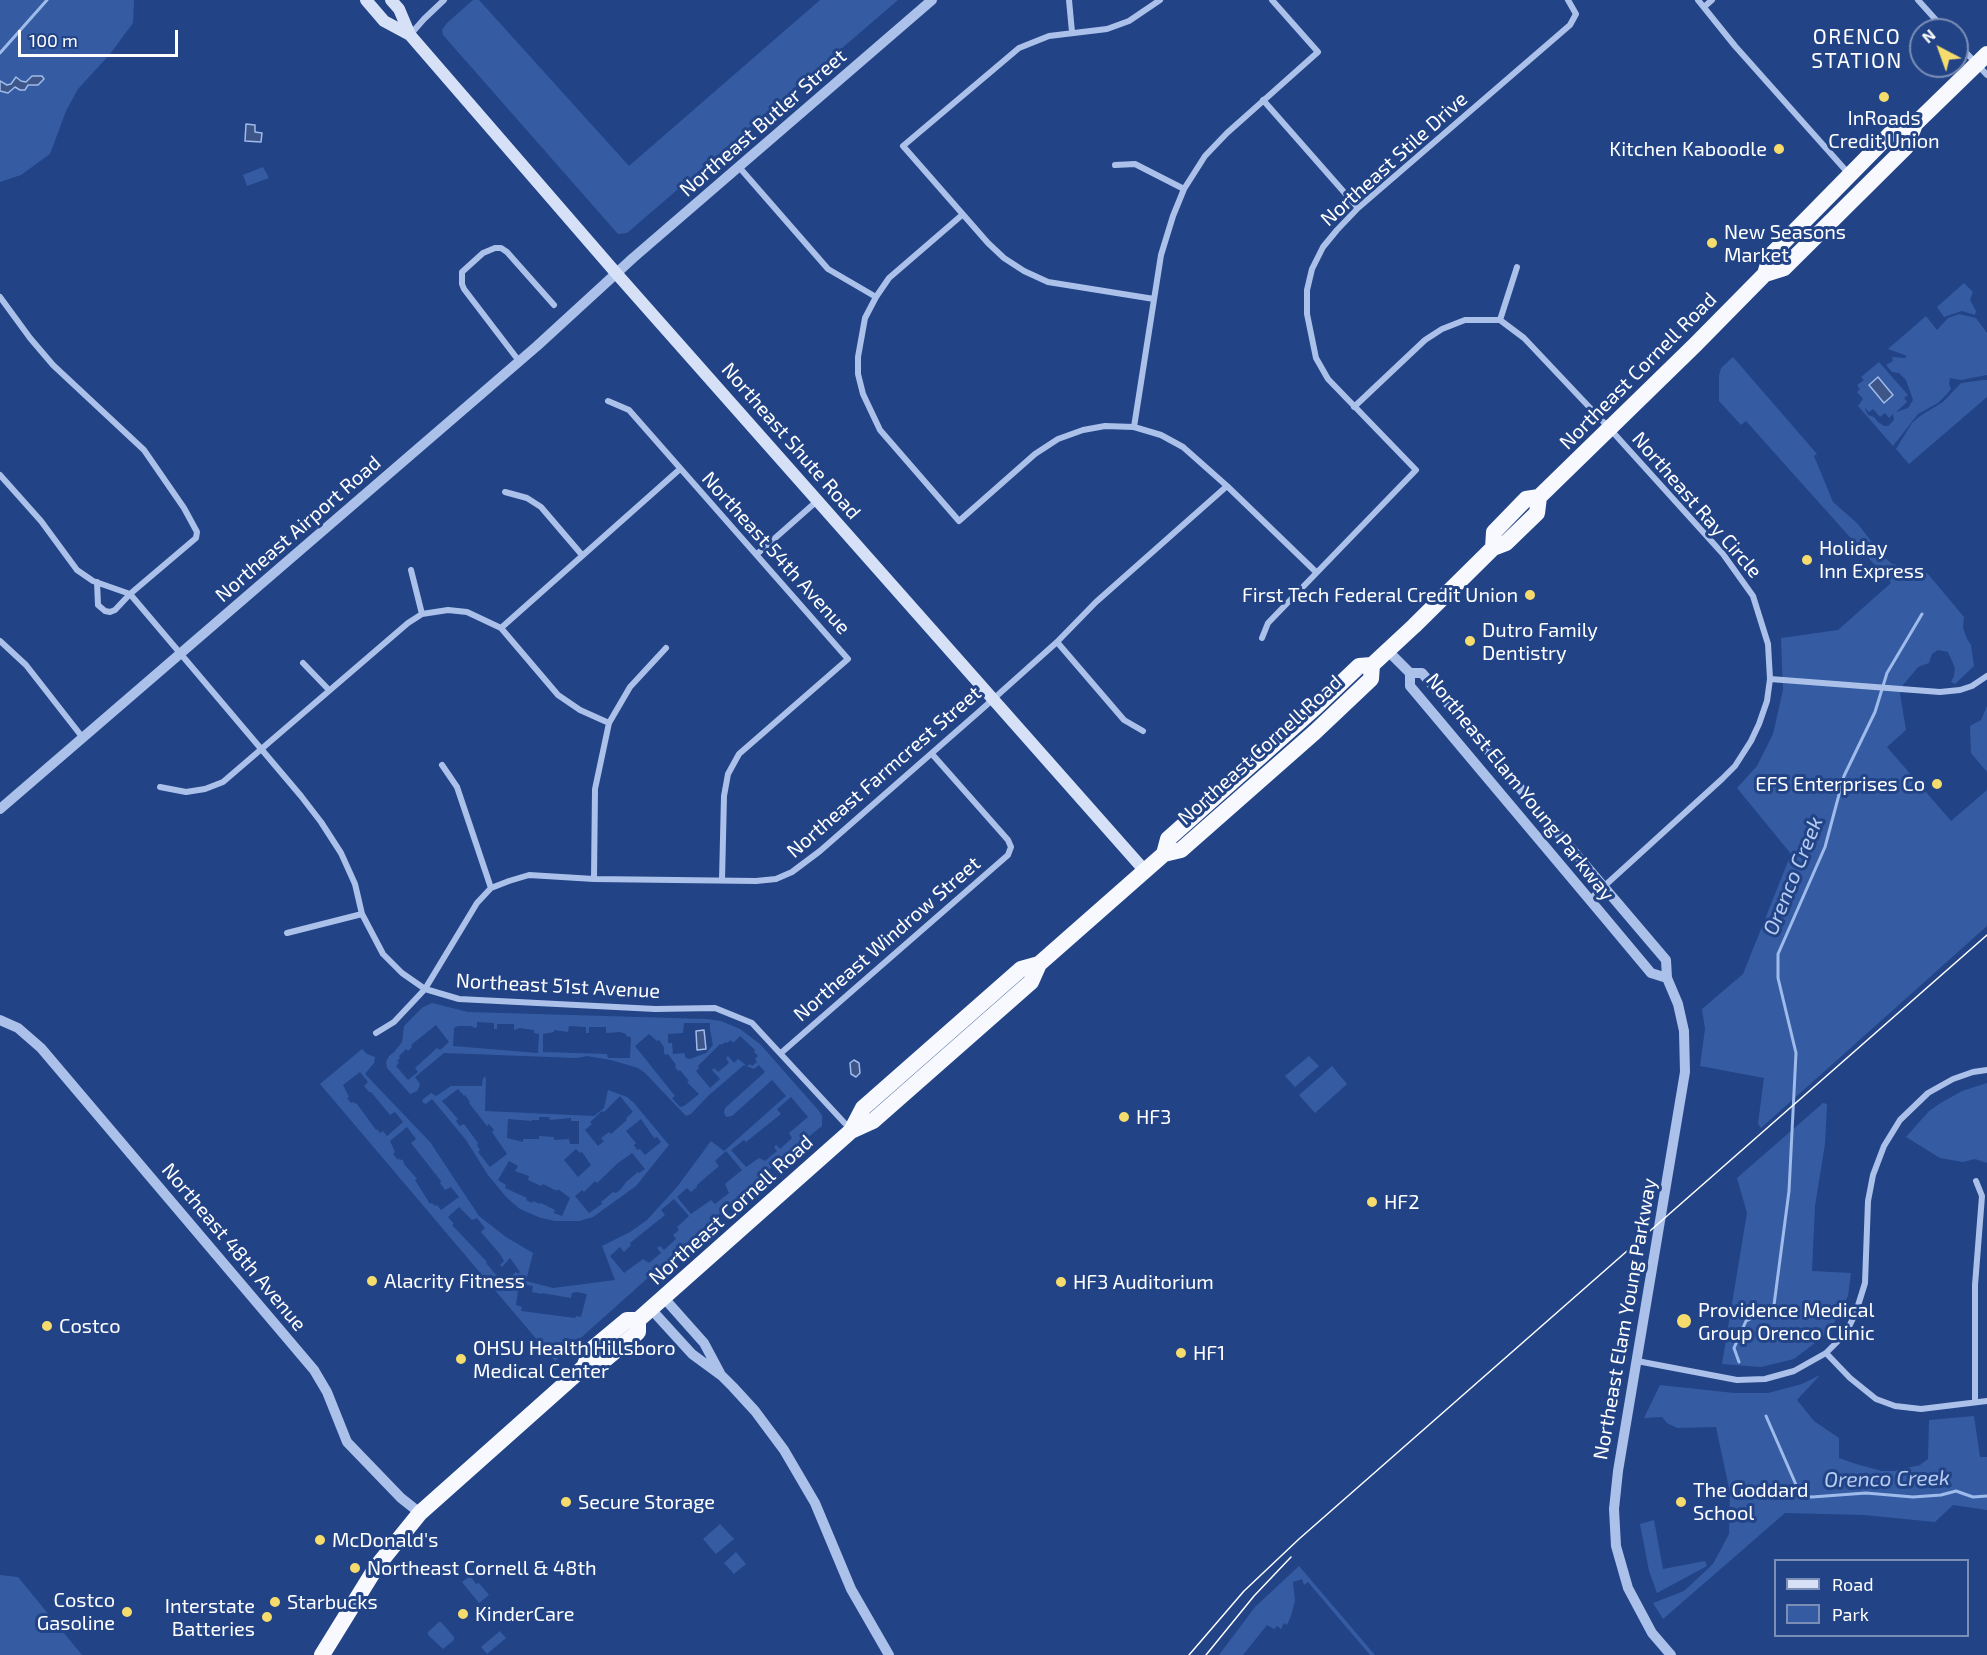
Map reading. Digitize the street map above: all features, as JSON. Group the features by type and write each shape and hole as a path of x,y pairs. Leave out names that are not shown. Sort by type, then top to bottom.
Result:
{"highway":[{"name":"Northeast Cornell Road","path":"322,1655 377,1566 420,1513 584,1367 602,1362 638,1332 638,1320 657,1303 851,1131 873,1121 1031,982 1039,964 1164,854 1168,839 1359,666 1372,665 1388,651 1493,548 1506,543 1537,513 1539,498 1765,274 1771,255 1894,130 1915,124 1984,65"},
{"name":"Northeast Cornell Road","path":"1765,274 1785,268 1906,147 1915,124"}],"main road":[{"name":"Northeast Shute Road","path":"366,0 384,21 410,35"},
{"name":"Northeast Shute Road","path":"391,0 399,9 410,35 616,273 1145,871"}],"street":[{"path":"410,35 444,0"},
{"name":"Northeast Butler Street","path":"616,273 932,0"},
{"path":"1069,0 1072,32"},
{"path":"1154,299 1048,282 1024,271 1004,258 962,215 903,146 1019,48 1049,36 1107,29 1129,21 1160,0"},
{"path":"1134,427 1161,255 1184,189 1205,156 1227,133 1318,52 1272,0"},
{"name":"Northeast Stile Drive","path":"1316,572 1416,470 1328,379 1316,358 1306,314 1307,290 1312,268 1323,247 1358,208 1570,25 1576,14 1568,0"},
{"path":"1698,0 1734,46 1850,176"},
{"path":"1704,7 1712,0"},
{"path":"1918,0 1934,18"},
{"path":"1969,53 1984,65"},
{"path":"1263,100 1358,208"},
{"path":"1115,165 1135,164 1184,189"},
{"path":"739,167 828,269 876,297"},
{"path":"962,215 889,278 865,318 859,342 858,374 863,394 880,430 959,521 1035,454 1058,439 1083,430 1105,426 1134,427 1161,435 1183,447 1316,572 1268,623 1262,638"},
{"path":"519,361 464,289 462,272 483,253 501,248 554,305"},
{"path":"1354,407 1425,340 1442,328 1464,320 1500,320 1517,267"},
{"name":"Northeast Airport Road","path":"0,809 519,361 616,273"},
{"path":"0,297 53,365 144,450 195,526 196,538 130,594 115,610 110,612 98,604 98,582"},
{"name":"Northeast Ray Circle","path":"1500,320 1524,338 1723,554 1753,596 1768,644 1770,679 1767,701 1759,724 1743,754 1734,766 1589,900"},
{"name":"Northeast 54th Avenue","path":"608,401 629,410 848,659 739,754 728,774 724,796 722,879"},
{"path":"501,628 680,469"},
{"name":"Northeast 51st Avenue","path":"0,475 41,521 77,570 98,582 130,594 262,748 321,822 336,846 355,884 362,914 383,954 402,974 425,989 459,999 655,1009 715,1008 752,1023 851,1131"},
{"name":"Northeast Farmcrest Street","path":"491,888 529,875 594,879 756,881 776,879 792,872 994,699 1057,642 1096,602 1227,486"},
{"path":"505,492 527,498 541,507 582,555"},
{"path":"757,554 818,501"},
{"path":"411,570 422,614"},
{"path":"160,787 186,792 205,789 223,782 408,623 422,614 448,610 467,612 501,628 558,695 580,710 609,723"},
{"path":"0,641 26,665 83,738"},
{"path":"1057,642 1124,720 1143,731"},
{"path":"594,879 595,789 609,723 630,687 666,648"},
{"path":"1388,651 1410,674"},
{"path":"303,663 328,690"},
{"name":"Northeast Elam Young Parkway","path":"1667,978 1651,972 1589,900 1410,686 1410,674 1422,673 1666,960 1667,978 1682,1019 1686,1058 1615,1490 1614,1509 1616,1546 1628,1588 1652,1633 1671,1655"},
{"path":"1770,679 1914,691 1960,690 1972,686 1987,676"},
{"name":"Northeast Windrow Street","path":"781,1053 1008,855 1011,847 1008,840 932,754"},
{"path":"376,1033 394,1022 425,989 467,917 491,888 457,787 442,765"},
{"path":"287,933 362,914"},
{"name":"Northeast 48th Avenue","path":"0,1020 18,1028 33,1040 127,1150 314,1370 327,1392 344,1437 350,1445 401,1498 420,1513"},
{"path":"1637,1361 1737,1380 1765,1379 1790,1372 1826,1353 1846,1333 1856,1312 1865,1283 1868,1200 1872,1175 1884,1146 1900,1120 1928,1093 1953,1079 1987,1070"},
{"path":"1975,1402 1975,1285 1982,1206 1982,1196 1976,1181"},
{"path":"657,1303 704,1343 722,1376"},
{"path":"657,1303 692,1354 722,1376 773,1434 804,1481 851,1588 890,1655"},
{"path":"1826,1353 1850,1378 1876,1399 1895,1406 1921,1409 1987,1401"}],"green space":[{"path":"0,0 134,0 133,23 110,54 78,89 66,111 50,154 21,175 0,182"},
{"path":"473,0 479,0 629,166 820,0 898,0 627,233 618,234 443,35 442,30 447,23"},
{"path":"263,167 269,178 247,186 243,175"},
{"path":"1964,283 1973,292 1970,300 1976,311 1975,315 1962,311 1944,317 1937,307"},
{"path":"1959,314 1976,318 1987,333 1987,375 1961,380 1950,378 1951,389 1946,395 1938,403 1918,414 1893,446 1858,406 1863,399 1857,392 1860,389 1857,385 1864,380 1861,377 1879,362 1908,395 1904,398 1907,402 1896,412 1908,408 1913,400 1906,380 1899,373 1892,372 1886,365 1893,361 1892,357 1905,358 1907,356 1888,349 1926,316 1937,330 1948,318","holes":["1864,407 1869,412 1873,409 1880,417 1885,413 1889,418 1893,414 1894,420 1888,426 1884,426 1868,415"]},
{"path":"1733,357 1817,454 1814,456 1833,502 1857,523 1892,564 1920,569 1928,574 1964,617 1963,628 1971,645 1974,666 1955,684 1951,682 1955,668 1948,652 1938,650 1932,654 1929,663 1918,667 1903,685 1900,694 1906,730 1887,747 1951,821 1987,790 1987,926 1761,1128 1758,1124 1764,1078 1700,1066 1705,1029 1702,1009 1743,974 1791,854 1737,788 1757,766 1773,734 1783,690 1781,638 1838,630 1891,583 1746,421 1741,425 1719,401 1721,368"},
{"path":"1987,380 1987,397 1909,464 1896,449 1912,423 1943,402 1961,383"},
{"path":"1987,706 1987,772 1971,753 1970,726 1981,720"},
{"path":"432,1003 468,1012 721,1021 740,1029 760,1044 819,1111 822,1116 822,1126 782,1158 555,1361 320,1084 362,1049 375,1057 374,1063 365,1074 430,1142 479,1216 506,1237 533,1253 526,1281 553,1288 615,1280 602,1246 630,1232 647,1220 677,1187 711,1141 724,1151 786,1096 772,1080 732,1116 726,1117 725,1108 765,1072 759,1065 754,1069 744,1065 686,1116 645,1073 638,1068 611,1060 587,1056 577,1058 444,1053 415,1077 420,1084 417,1091 410,1094 387,1068 386,1062 402,1042 404,1026 423,1007","holes":["477,1022 494,1023 494,1029 497,1029 497,1024 514,1024 514,1030 520,1028 534,1030 534,1033 539,1034 538,1053 453,1046 454,1028 458,1026 477,1027","684,1023 710,1023 713,1045 706,1053 690,1059 686,1058 684,1053 673,1054 672,1043 668,1043 668,1034 683,1033","436,1025 449,1042 440,1050 437,1048 415,1068 418,1072 408,1080 396,1066 399,1063 397,1061 399,1056 406,1049 408,1051 411,1045","569,1026 586,1027 586,1033 589,1033 589,1027 606,1027 606,1033 620,1032 631,1037 630,1058 608,1058 607,1054 543,1052 543,1034 554,1032 554,1030 568,1032","649,1034 657,1041 659,1040 664,1047 664,1053 668,1054 678,1071 680,1070 689,1081 687,1082 699,1094 680,1107 672,1098 675,1096 635,1046","740,1036 755,1050 758,1056 755,1059 757,1062 752,1066 750,1064 747,1066 738,1059 734,1063 728,1056 726,1058 729,1063 718,1072 714,1068 712,1070 720,1079 710,1088 696,1071 698,1066 720,1044 731,1040 733,1043","360,1072 368,1082 364,1086 369,1092 390,1115 395,1112 403,1122 387,1136 383,1131 380,1133 357,1104 351,1103 347,1098 349,1097 343,1085","791,1097 808,1117 789,1133 792,1138 780,1149 776,1145 774,1147 777,1151 765,1161 759,1158 746,1167 731,1150 744,1140 746,1142 781,1114 777,1109","407,1127 416,1139 411,1143 441,1181 445,1190 451,1187 459,1197 441,1210 437,1205 430,1204 415,1180 417,1179 403,1160 397,1159 393,1154 395,1152 390,1141","726,1151 742,1170 725,1184 729,1193 715,1204 711,1200 691,1214 677,1197 687,1188 691,1192 719,1166 715,1161","674,1199 689,1216 677,1227 679,1230 673,1235 676,1239 664,1250 660,1246 657,1248 661,1253 649,1263 643,1259 624,1273 610,1256 620,1247 624,1252 631,1245 630,1243 665,1215 661,1210","459,1207 472,1220 477,1218 485,1228 481,1232 504,1261 500,1265 502,1267 510,1258 520,1272 518,1274 516,1272 503,1283 487,1262 452,1225 454,1224 448,1217","519,1284 533,1286 532,1292 542,1294 571,1298 572,1293 587,1294 581,1317 521,1311 522,1307 516,1305"]},
{"path":"1309,1056 1319,1066 1295,1087 1285,1076"},
{"path":"1332,1066 1347,1084 1315,1113 1299,1095"},
{"path":"486,1077 485,1111 594,1116 604,1108 608,1090 627,1097 634,1103 669,1145 636,1186 593,1217 579,1221 555,1221 541,1218 520,1209 507,1198 488,1175 466,1140 432,1099 426,1104 422,1102 431,1093 436,1096 451,1086 482,1086 483,1078","holes":["458,1089 465,1095 487,1126 489,1124 494,1130 492,1132 507,1154 490,1167 478,1152 480,1150 478,1143 464,1124 460,1126 456,1121 458,1119 442,1101","620,1096 633,1112 611,1134 609,1132 601,1138 604,1141 598,1146 585,1130 592,1124 590,1122 602,1111 604,1112","549,1117 550,1120 571,1118 571,1121 579,1121 579,1144 570,1144 569,1139 554,1140 554,1137 539,1136 539,1139 523,1139 523,1142 507,1138 508,1119 532,1120","641,1119 654,1138 657,1137 661,1142 645,1155 640,1149 637,1150 634,1145 636,1143 626,1131","576,1149 582,1152 591,1165 578,1177 564,1160","632,1153 645,1169 638,1172 621,1189 616,1193 613,1192 589,1213 575,1196 582,1190 584,1192 595,1181 597,1183","509,1161 518,1166 515,1171 529,1176 528,1180 557,1191 558,1189 570,1198 562,1216 541,1203 526,1200 527,1198 505,1188 506,1185 498,1180"]},
{"path":"1987,1083 1987,1163 1975,1159 1963,1162 1940,1158 1906,1137 1929,1111 1939,1104 1962,1091"},
{"path":"1823,1103 1827,1104 1825,1144 1815,1206 1812,1271 1851,1273 1848,1296 1834,1323 1824,1336 1794,1359 1761,1367 1722,1364 1747,1213 1737,1178"},
{"path":"1820,1375 1797,1400 1814,1421 1839,1438 1839,1458 1882,1471 1894,1471 1920,1465 1928,1459 1929,1420 1974,1416 1980,1457 1987,1457 1987,1510 1953,1505 1935,1522 1864,1515 1785,1513 1663,1619 1653,1603 1684,1591 1713,1564 1729,1534 1730,1493 1716,1427 1677,1428 1667,1423 1662,1417 1644,1418 1660,1385 1734,1393 1768,1393 1802,1384"},
{"path":"1654,1520 1663,1569 1705,1561 1707,1566 1657,1593 1649,1571 1640,1524"},
{"path":"720,1524 734,1539 716,1554 703,1539"},
{"path":"736,1552 746,1564 734,1574 724,1563"},
{"path":"1299,1566 1375,1655 1370,1655 1308,1582 1304,1585 1302,1579 1293,1582 1295,1601 1287,1625 1284,1623 1281,1629 1277,1626 1274,1629 1267,1625 1243,1655 1219,1655 1255,1607"},
{"path":"0,1575 18,1577 82,1655 0,1655"},
{"path":"470,1576 489,1595 479,1603 462,1582"},
{"path":"439,1622 454,1637 454,1640 443,1649 428,1635 428,1632"},
{"path":"500,1631 506,1638 487,1654 481,1647"}],"shaded area":[{"path":"32,76 42,76 44,79 38,85 28,85 25,90 15,87 8,93 0,91 0,81 7,85 11,84 16,77 26,82"},
{"path":"246,124 255,125 255,132 262,133 261,142 245,141"},
{"path":"1878,377 1893,395 1884,403 1869,385"},
{"path":"704,1030 706,1049 697,1050 696,1031"},
{"path":"854,1060 859,1063 860,1073 856,1077 851,1074 850,1063"}],"waterway":[{"path":"0,53 47,0"},
{"name":"Orenco Creek","path":"1739,1362 1734,1348 1746,1321 1774,1305 1789,1191 1796,1053 1778,978 1778,954 1825,847 1844,776 1875,712 1887,673 1922,614"},
{"name":"Orenco Creek","path":"1766,1416 1802,1496 1866,1493 1913,1497 1941,1495 1956,1491 1973,1497 1987,1496"}],"tram line":[{"path":"1189,1655 1244,1591 1299,1539 1987,935"},
{"path":"1206,1655 1254,1596 1291,1557"}],"place":[{"name":"InRoads Credit Union","path":"1884,97"},
{"name":"Kitchen Kaboodle","path":"1779,149"},
{"name":"New Seasons Market","path":"1712,243"},
{"name":"Holiday Inn Express","path":"1807,560"},
{"name":"First Tech Federal Credit Union","path":"1530,595"},
{"name":"Dutro Family Dentistry","path":"1470,641"},
{"name":"EFS Enterprises Co","path":"1937,784"},
{"name":"HF3","path":"1124,1117"},
{"name":"HF2","path":"1372,1202"},
{"name":"Alacrity Fitness","path":"372,1281"},
{"name":"HF3 Auditorium","path":"1061,1282"},
{"name":"Providence Medical Group Orenco Clinic","path":"1684,1321"},
{"name":"Costco","path":"47,1326"},
{"name":"HF1","path":"1181,1353"},
{"name":"OHSU Health Hillsboro Medical Center","path":"461,1359"},
{"name":"Secure Storage","path":"566,1502"},
{"name":"The Goddard School","path":"1681,1502"},
{"name":"McDonald's","path":"320,1540"},
{"name":"Northeast Cornell & 48th","path":"355,1568"},
{"name":"Starbucks","path":"275,1602"},
{"name":"Costco Gasoline","path":"127,1612"},
{"name":"KinderCare","path":"463,1614"},
{"name":"Interstate Batteries","path":"267,1617"}],"district":[{"name":"ORENCO STATION","path":"1857,49"}]}
